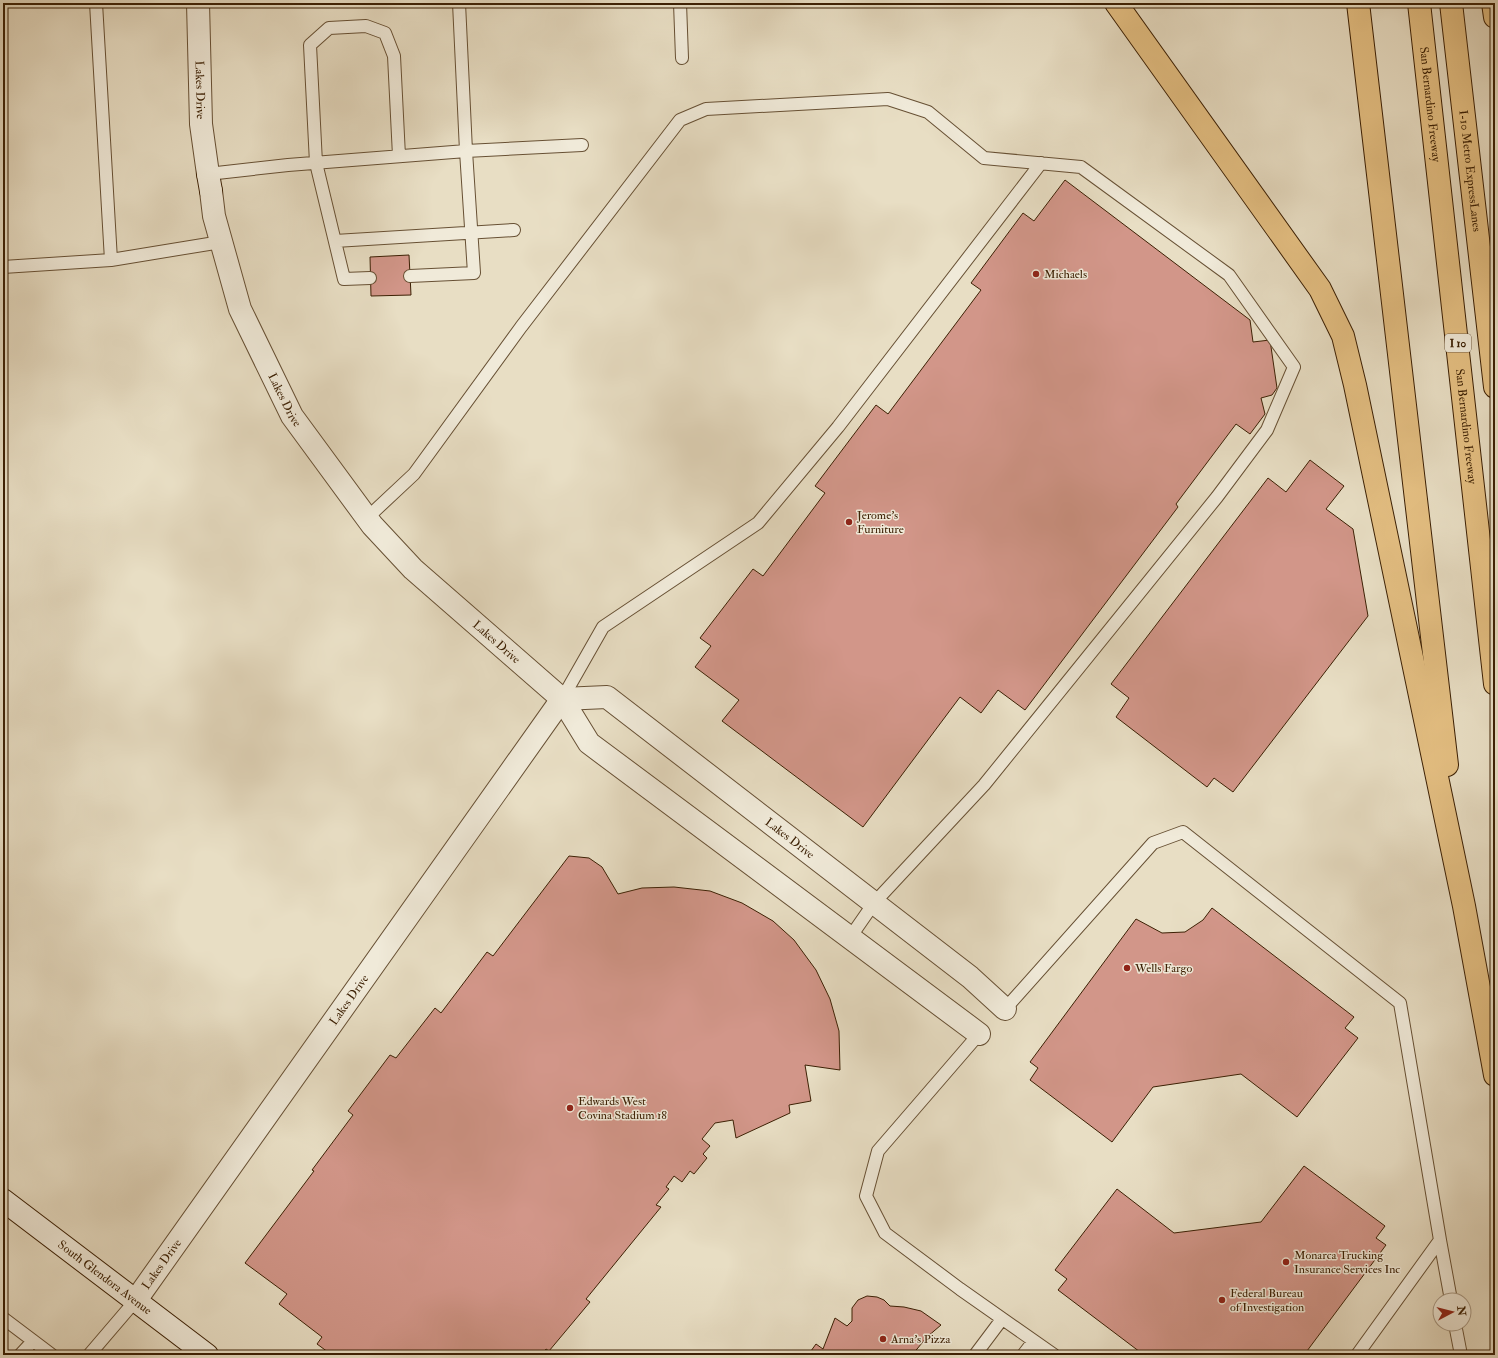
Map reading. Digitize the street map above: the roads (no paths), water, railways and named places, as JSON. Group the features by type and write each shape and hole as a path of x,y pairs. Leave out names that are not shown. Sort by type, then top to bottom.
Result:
{"highway":[{"path":"1116,3 1303,264 1320,289 1343,336 1464,906 1495,1075"},
{"path":"1358,3 1464,906"},
{"name":"San Bernardino Freeway","path":"1420,3 1495,684"},
{"name":"I-10 Metro ExpressLanes","path":"1451,3 1495,387"},
{"path":"1493,3 1495,17"}],"street":[{"name":"Lakes Drive","path":"198,3 201,124 214,216 240,309 292,416 367,518 412,569 562,699 589,743 849,939 978,1034"},
{"name":"Lakes Drive","path":"562,699 607,697 970,977 1005,1009"},
{"name":"Lakes Drive","path":"136,1300 562,699"},
{"name":"South Glendora Avenue","path":"3,1200 207,1355"}],"lane":[{"path":"96,3 112,260"},
{"path":"410,276 474,273 466,151 459,3"},
{"path":"680,3 682,58"},
{"path":"370,278 344,279 316,163 310,45 329,28 366,26 385,33 394,56 399,156"},
{"path":"367,518 414,474 521,326 680,120 706,109 888,99 928,112 984,158 1081,166 1229,275 1294,367 1267,430 1217,498 984,785 874,903 849,939"},
{"path":"210,183 316,163 466,151 582,145"},
{"path":"562,699 603,627 758,523 838,427 1041,162"},
{"path":"335,241 514,230"},
{"path":"3,267 112,260 221,242"},
{"path":"1005,1009 1153,843 1183,832 1400,1003 1450,1292"},
{"path":"978,1034 878,1151 866,1196 885,1233 1033,1342 1054,1355"},
{"path":"1357,1355 1440,1240"},
{"path":"89,1355 136,1300"},
{"path":"3,1318 52,1355"},
{"path":"975,1355 1002,1319"},
{"path":"1457,1332 1461,1355"},
{"path":"20,1355 33,1341"},
{"path":"1023,1355 1033,1342"}],"place":[{"name":"Michaels","path":"1036,274"},
{"name":"Jerome's Furniture","path":"849,522"},
{"name":"Wells Fargo","path":"1127,968"},
{"name":"Edwards West Covina Stadium 18","path":"570,1108"},
{"name":"Monarca Trucking Insurance Services Inc","path":"1286,1262"},
{"name":"Federal Bureau of Investigation","path":"1222,1300"},
{"name":"Arna's Pizza","path":"883,1339"}]}
